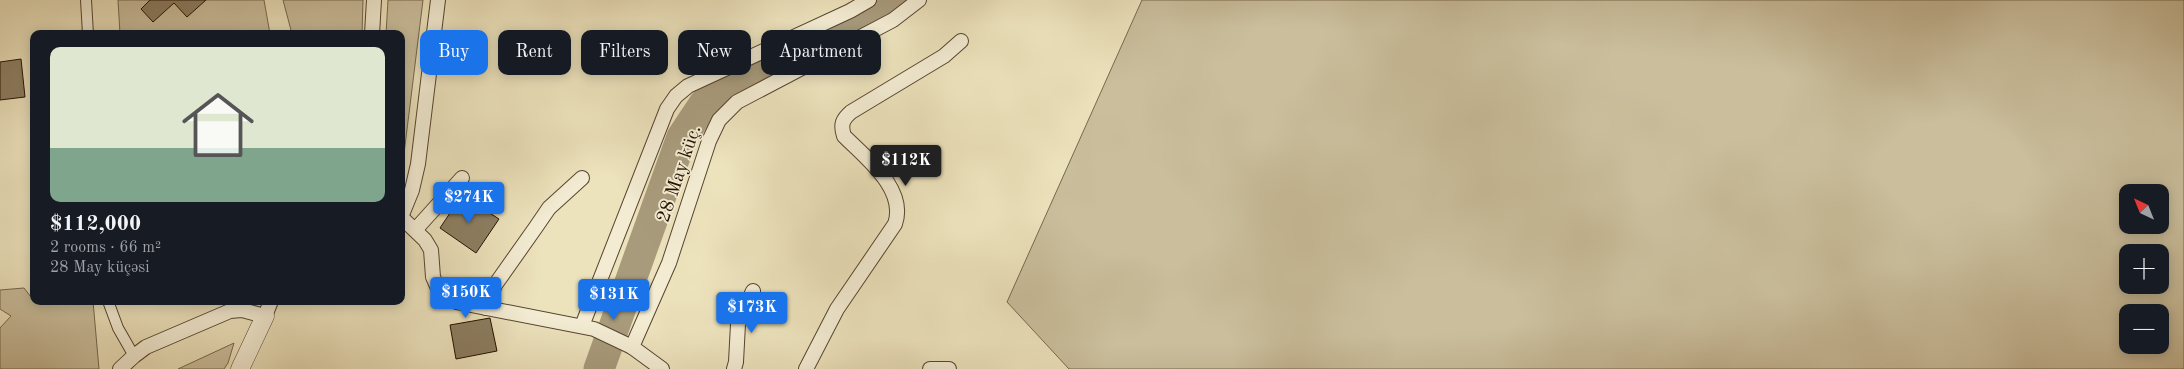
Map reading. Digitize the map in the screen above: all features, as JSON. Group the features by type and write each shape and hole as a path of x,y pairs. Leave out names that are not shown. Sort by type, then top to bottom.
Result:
{"street":[{"path":"86,0 88,30"},
{"path":"372,30 374,0"},
{"path":"405,207 412,190 418,164 438,0"},
{"path":"588,327 667,110 676,96 688,86 850,11 869,0"},
{"name":"28 May küç.","path":"627,344 669,263 709,141 719,120 737,102 893,20 919,0"},
{"path":"806,369 837,309 895,224 898,214 894,196 882,175 844,136 841,128 843,119 851,112 944,56 961,41"},
{"path":"416,229 462,178"},
{"path":"486,308 496,286 549,208 582,178"},
{"path":"405,220 416,229 431,250 433,277 437,286 456,302 588,327 627,344 662,369"},
{"path":"734,369 738,324 753,291"},
{"path":"109,305 118,328 134,356"},
{"path":"120,369 146,348 230,311 268,309 240,369"},
{"path":"930,369 949,369"}],"shaded area":[{"path":"118,0 264,0 269,30 120,30"},
{"path":"283,0 363,0 362,30 291,30"},
{"path":"388,0 423,0 405,146 405,30 386,30"},
{"path":"1142,0 2184,0 2184,369 1069,369 1007,302"},
{"path":"24,288 30,296 30,305 93,305 99,369 0,369 0,328 11,316 0,309 0,290"},
{"path":"234,343 228,363 224,369 178,369"}],"building":[{"path":"150,0 206,0 187,17 174,3 153,22 141,9"},
{"path":"21,59 25,97 0,100 0,62"},
{"path":"462,195 499,219 476,253 440,228"},
{"path":"490,318 497,351 456,359 450,325"}],"waterway":[{"path":"599,369 682,137 704,104 724,89 868,19 892,0"}]}
